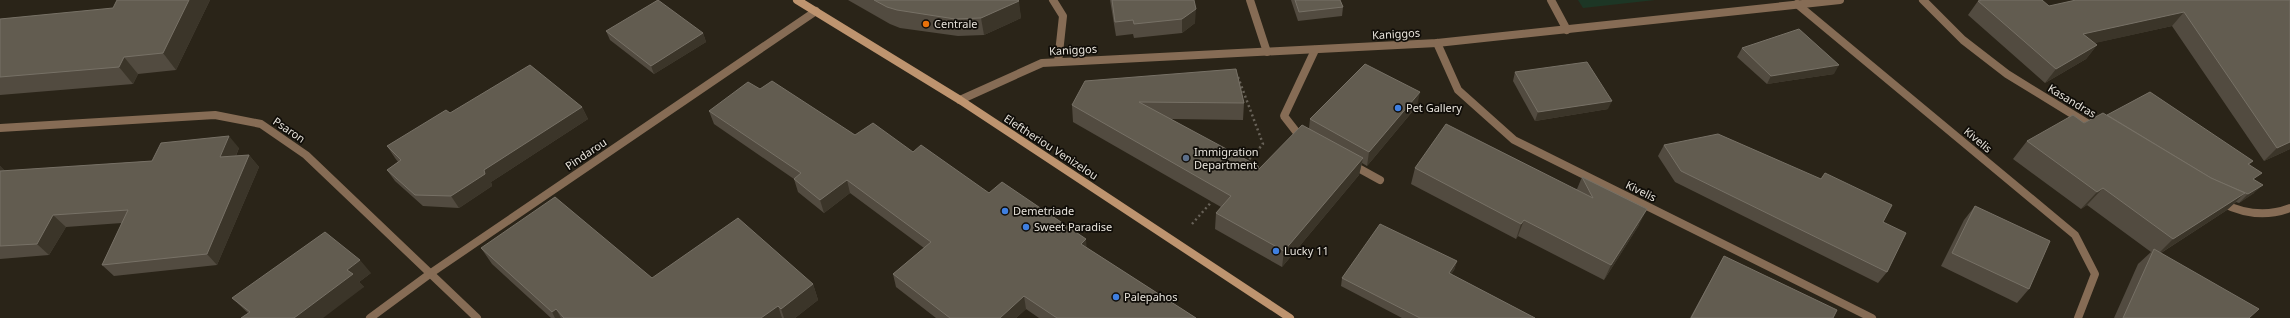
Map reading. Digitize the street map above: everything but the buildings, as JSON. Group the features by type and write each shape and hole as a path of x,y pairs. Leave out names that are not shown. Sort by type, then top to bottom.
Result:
{"main road":[{"name":"Eleftheriou Venizelou","path":"797,0 960,100 1290,318"}],"street":[{"path":"1053,0 1063,16 1058,62"},
{"path":"1250,0 1267,52"},
{"path":"1551,0 1567,30"},
{"name":"Kaniggos","path":"960,100 1042,63 1437,43 1840,0"},
{"name":"Kasandras","path":"1923,0 1963,40 2006,74 2102,132"},
{"name":"Kivelis","path":"1797,4 2075,235 2095,274 2078,318"},
{"name":"Pindarou","path":"370,318 431,272 816,12"},
{"name":"Kivelis","path":"1437,43 1458,90 1514,140 1872,318"},
{"path":"1312,142 1298,134 1284,116 1315,50"},
{"name":"Psaron","path":"0,128 215,115 261,124 306,155 431,272 477,318"},
{"path":"1346,161 1380,180"},
{"path":"2214,199 2226,206 2261,215 2281,212 2290,208"}],"path":[{"path":"1240,83 1263,144 1242,167"},
{"path":"1176,242 1217,196"}],"green space":[{"path":"1578,0 1655,0 1583,8"}],"place":[{"name":"Centrale","path":"926,24"},
{"name":"Pet Gallery","path":"1398,108"},
{"name":"Immigration Department","path":"1186,158"},
{"name":"Demetriade","path":"1005,211"},
{"name":"Sweet Paradise","path":"1026,227"},
{"name":"Lucky 11","path":"1276,251"},
{"name":"Palepahos","path":"1116,297"}]}
